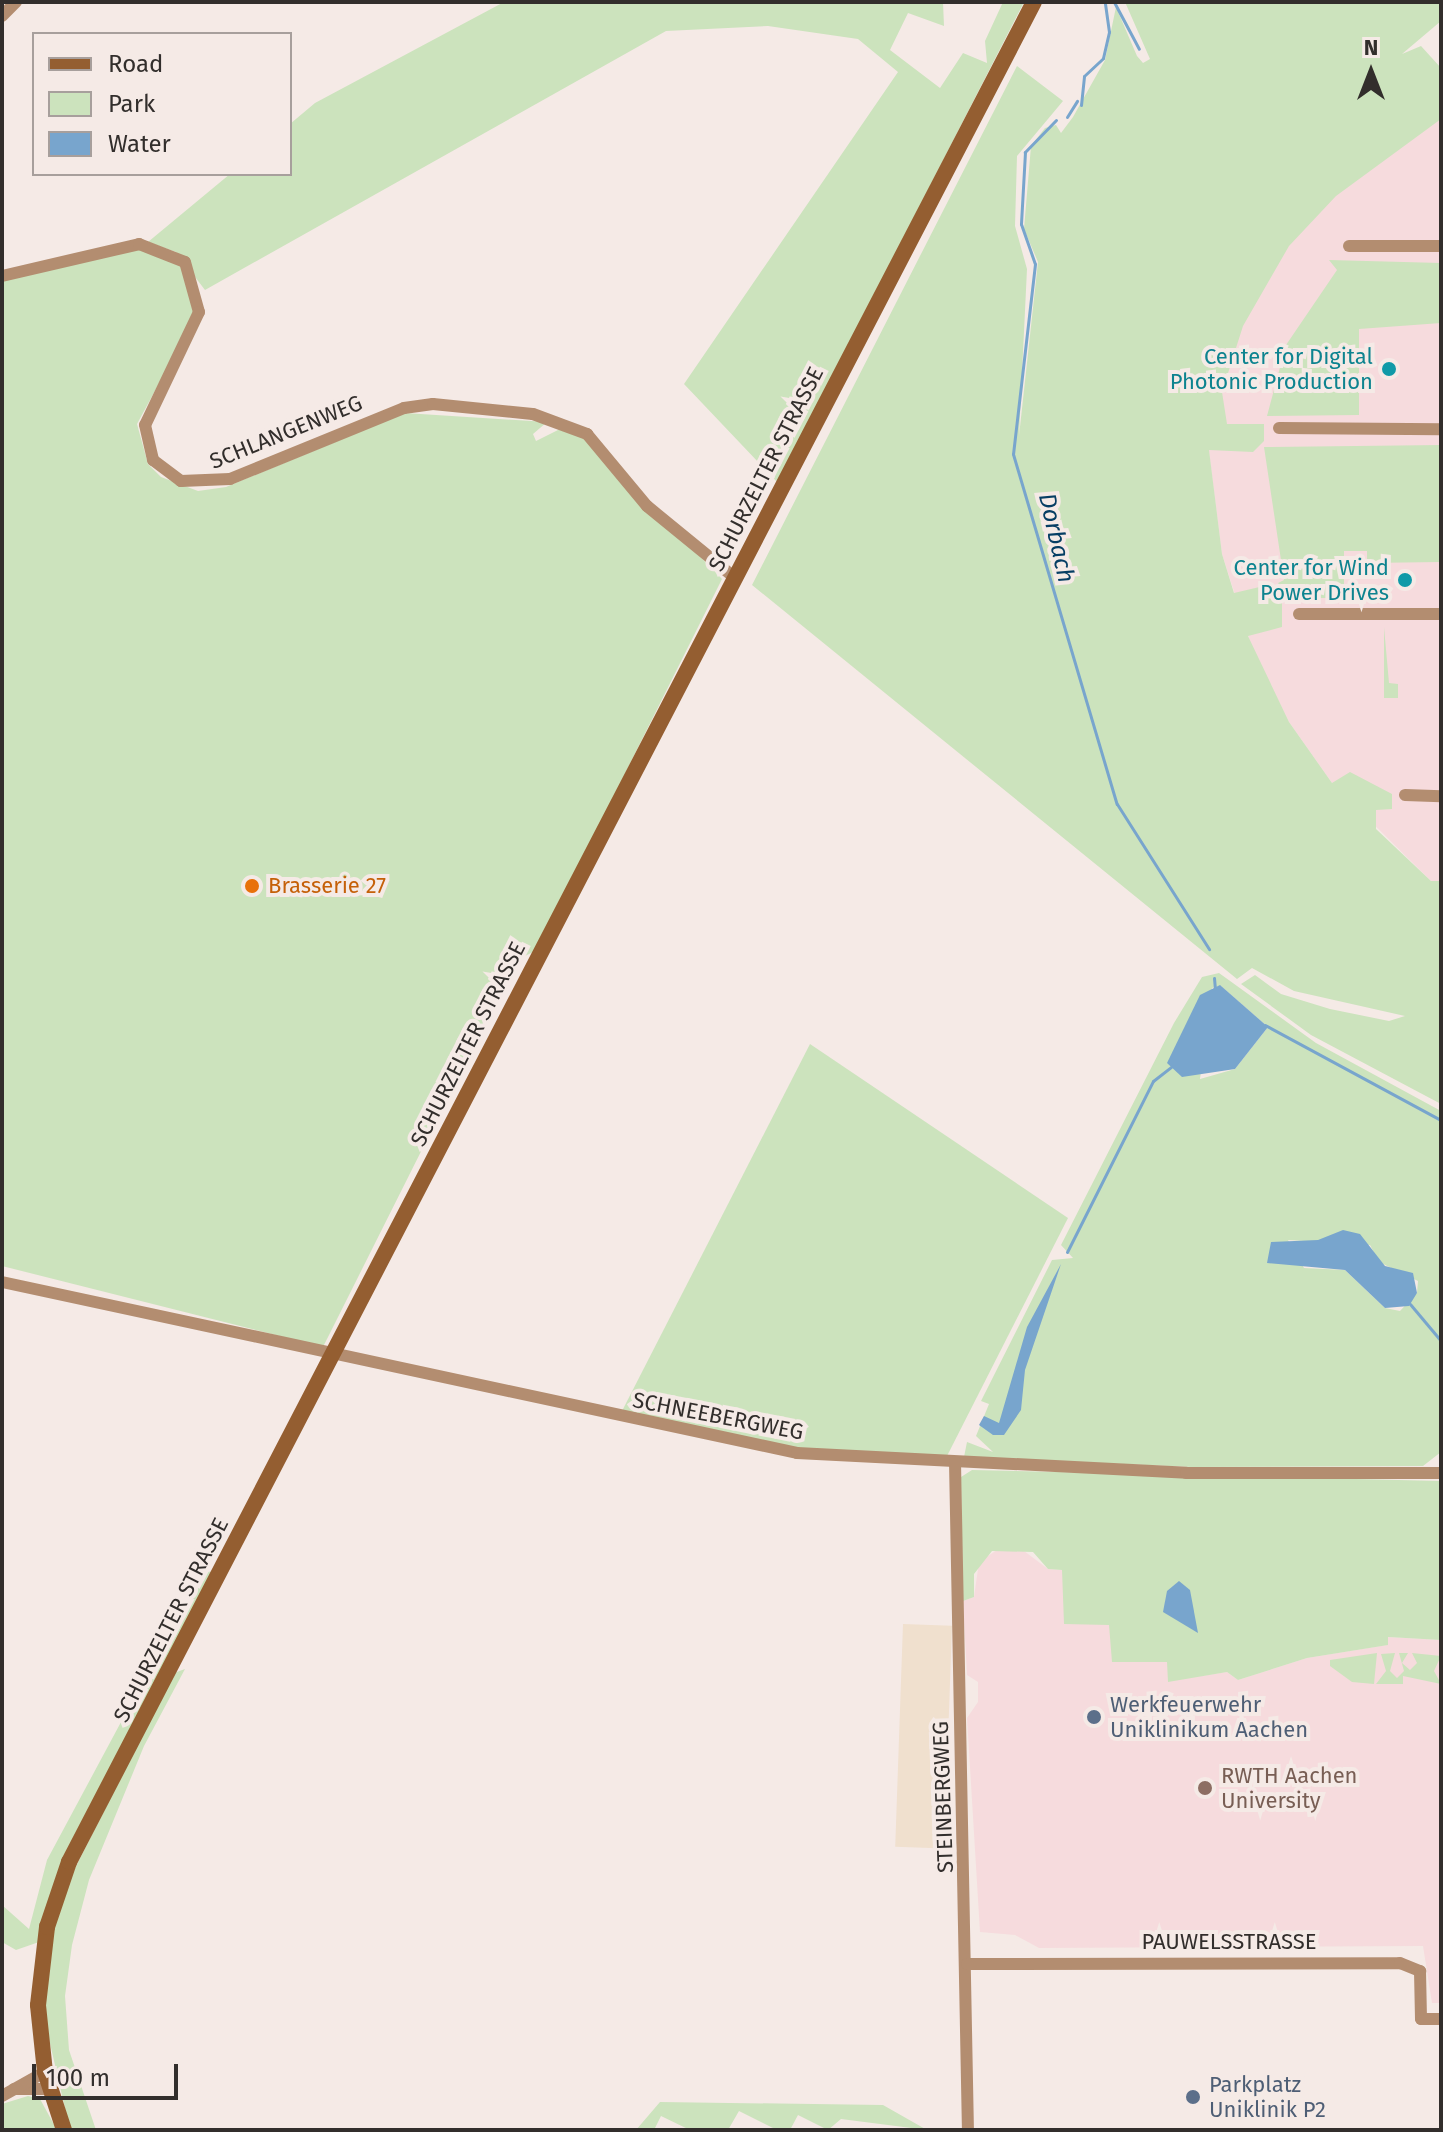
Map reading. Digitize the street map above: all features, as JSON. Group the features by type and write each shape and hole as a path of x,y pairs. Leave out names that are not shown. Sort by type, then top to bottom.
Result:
{"street":[{"path":"2,16 16,2"},
{"name":"SCHURZELTER STRASSE","path":"64,2130 48,2080 39,1982 58,1889 1034,2"},
{"name":"SCHLANGENWEG","path":"2,276 139,244 185,262 199,312 145,425 153,460 181,481 230,479 404,408 433,404 545,417 587,434 647,506 735,578"},
{"path":"1349,246 1441,246"},
{"path":"1279,428 1441,429"},
{"path":"1299,614 1441,614"},
{"path":"1405,795 1441,796"},
{"name":"SCHNEEBERGWEG","path":"2,1282 331,1358 797,1453 1186,1473 1441,1473"},
{"name":"STEINBERGWEG","path":"955,1462 968,2130"},
{"name":"PAUWELSSTRASSE","path":"967,1964 1400,1963 1420,1971 1421,2019 1441,2019"},
{"path":"2,2096 14,2089 48,2080"}],"shaded area":[{"path":"1441,105 1441,881 1431,881 1332,783 1289,722 1252,648 1222,554 1208,444 1226,343 1281,241"},
{"name":"RWTH Aachen University","path":"1000,1548 1020,1548 1048,1569 1062,1570 1109,1625 1168,1662 1168,1681 1227,1672 1238,1680 1307,1658 1387,1645 1387,1637 1441,1640 1441,2003 1432,2003 1423,1946 1039,1948 1015,1935 980,1932 967,1718 978,1702 978,1682 967,1675 963,1601 974,1597 979,1562"},
{"path":"903,1624 952,1626 944,1849 895,1847"}],"green space":[{"path":"504,2 943,2 944,26 908,13 890,50 940,88 963,53 987,63 985,41 1003,2 1024,2 778,483 684,384 898,72 858,39 768,26 666,31 205,290 176,252 148,242 228,176 292,176 292,122 315,103"},
{"path":"1125,2 1441,2 1441,21 1402,54 1421,46 1441,68 1441,119 1336,196 1289,246 1243,326 1222,392 1227,424 1264,424 1264,441 1253,452 1209,450 1222,554 1234,593 1268,585 1282,598 1282,627 1248,636 1289,722 1332,783 1350,772 1392,794 1392,809 1376,810 1376,829 1431,881 1441,881 1441,1104 1311,1035 1241,984 1255,975 1281,994 1330,1009 1389,1021 1405,1016 1294,991 1252,968 1237,979 752,585 1017,66 1063,101 1017,156 1015,226 1027,269 1019,436 1038,262 1024,229 1031,146 1045,128 1056,125 1061,133 1073,117 1105,60 1116,7 1137,56 1143,63 1150,59"},
{"path":"143,247 180,263 196,315 137,424 148,464 161,477 198,491 226,487 405,413 547,422 533,434 536,441 566,426 577,431 722,579 537,950 517,960 323,1347 2,1266 2,279"},
{"path":"1329,260 1441,263 1441,323 1359,329 1359,415 1267,416 1286,345 1337,270"},
{"path":"1441,445 1441,562 1367,563 1367,551 1344,551 1344,590 1351,598 1291,598 1278,583 1284,580 1264,447"},
{"path":"1384,627 1389,683 1398,684 1398,698 1384,698"},
{"path":"1219,973 1316,1043 1441,1111 1441,1452 1423,1466 1191,1467 964,1457 967,1442 993,1452 976,1436 989,1404 981,1401 1052,1260 1073,1258 1061,1245 1174,1023 1202,977","holes":["1221,986 1268,1027 1235,1069 1200,1079 1212,988","1288,1240 1370,1245 1379,1262 1418,1281 1417,1293 1400,1311 1385,1308 1345,1270 1304,1268"]},
{"path":"810,1044 1068,1218 947,1456 798,1448 621,1413"},
{"path":"972,1470 1441,1481 1441,1640 1388,1637 1388,1645 1307,1658 1238,1680 1227,1672 1168,1682 1167,1662 1112,1662 1109,1625 1064,1624 1062,1570 1048,1569 1033,1552 992,1551 974,1574 974,1597 963,1601 961,1477"},
{"path":"202,1571 213,1572 71,1842 39,1942 16,1950 2,1942 2,1905 29,1929 47,1860"},
{"path":"1377,1653 1374,1684 1352,1682 1330,1666 1330,1660"},
{"path":"1395,1653 1390,1671 1397,1678 1404,1671 1399,1653 1408,1653 1402,1663 1410,1670 1417,1663 1412,1653 1441,1656 1434,1671 1441,1684 1403,1676 1403,1684 1376,1684 1386,1671 1381,1654"},
{"path":"185,1669 144,1746 89,1880 72,1945 65,1996 69,2050 96,2130 70,2130 43,2013 47,1954 64,1890 174,1673"},
{"path":"28,2096 40,2099 57,2130 2,2130 2,2104"},
{"path":"660,2102 883,2105 927,2130 841,2119 828,2130 798,2115 790,2130 777,2130 739,2111 728,2130 690,2130 661,2116 654,2130 636,2130"}],"water":[{"path":"1220,985 1268,1027 1235,1069 1182,1077 1167,1063 1200,995"},
{"path":"1343,1230 1360,1234 1385,1266 1413,1273 1417,1293 1409,1306 1385,1308 1345,1270 1267,1263 1271,1242 1318,1240"},
{"path":"1061,1264 1025,1370 1021,1410 1004,1435 993,1435 979,1425 984,1416 999,1423 1027,1327"},
{"path":"1179,1581 1190,1590 1198,1633 1163,1612 1167,1591"}],"waterway":[{"path":"1081,105 1084,76 1103,58 1109,32 1105,2"},
{"path":"1114,2 1139,49"},
{"name":"Dorbach","path":"1067,117 1077,101"},
{"name":"Dorbach","path":"1056,120 1025,152 1021,224 1035,264 1013,454 1117,804 1209,949"},
{"name":"Dorbach","path":"1214,978 1215,989"},
{"name":"Dorbach","path":"1265,1025 1441,1120"},
{"path":"1067,1252 1153,1081 1171,1067"},
{"path":"1410,1304 1441,1341"}],"place":[{"name":"Center for Digital Photonic Production","path":"1389,369"},
{"name":"Center for Wind Power Drives","path":"1405,580"},
{"name":"Brasserie 27","path":"252,886"},
{"name":"Werkfeuerwehr Uniklinikum Aachen","path":"1094,1717"},
{"name":"RWTH Aachen University","path":"1205,1788"},
{"name":"Parkplatz Uniklinik P2","path":"1193,2097"}]}
